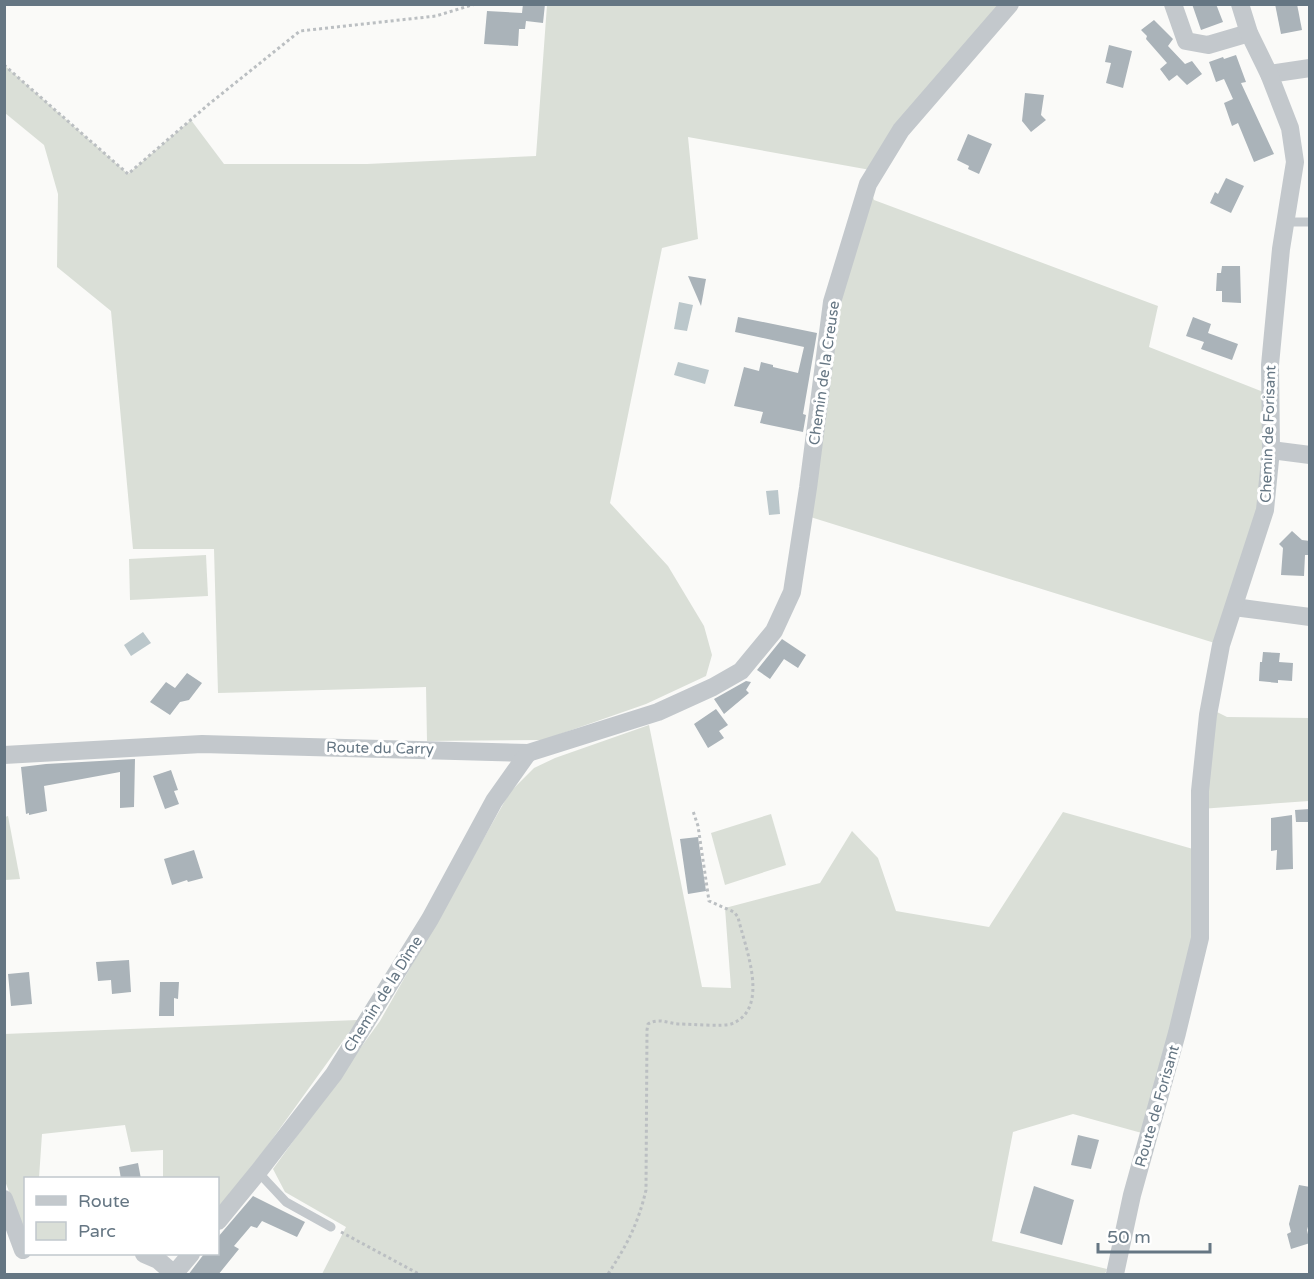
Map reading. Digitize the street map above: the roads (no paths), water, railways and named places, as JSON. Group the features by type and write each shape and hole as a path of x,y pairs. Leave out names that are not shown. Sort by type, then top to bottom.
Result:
{"street":[{"name":"Chemin de la Creuse","path":"741,671 774,631 792,592 832,302 868,184 901,130 1010,4"},
{"path":"1173,4 1186,41 1208,45 1249,33"},
{"name":"Chemin de Forisant","path":"1200,938 1200,791 1209,708 1221,645 1265,510 1271,450 1270,365 1285,222 1294,162 1290,128 1269,74 1249,33 1240,4"},
{"path":"1269,74 1310,68"},
{"path":"1271,450 1310,455"},
{"path":"1234,607 1310,617"},
{"name":"Route du Carry","path":"4,755 202,744 528,753 658,712 713,687 741,671"},
{"name":"Chemin de la Dîme","path":"219,1220 334,1074 430,919 494,801 528,753"},
{"name":"Route de Forisant","path":"1115,1275 1132,1195 1177,1033 1200,938"},
{"path":"4,1199 24,1250 4,1251"},
{"path":"146,1255 158,1260 174,1274 189,1255"}],"lane":[{"path":"1285,222 1310,222"},
{"path":"258,1172 286,1202 331,1227"}]}
